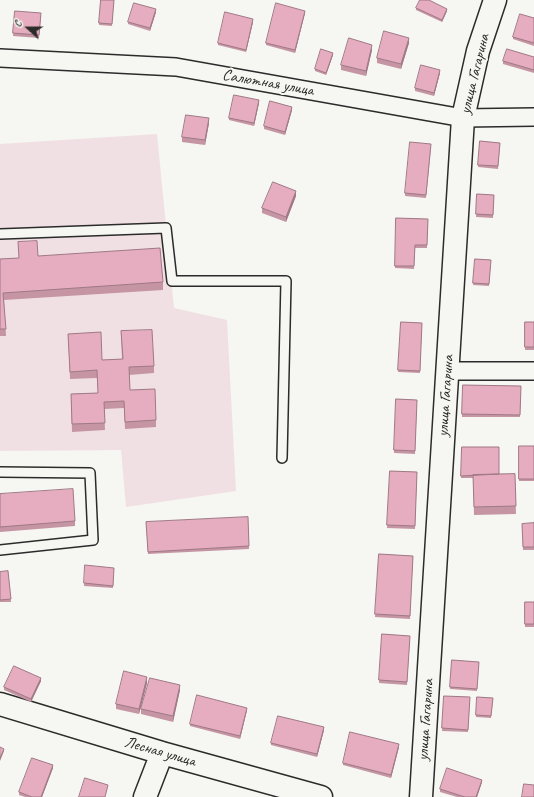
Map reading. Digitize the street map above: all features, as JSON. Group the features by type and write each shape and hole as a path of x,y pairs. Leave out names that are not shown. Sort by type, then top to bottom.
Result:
{"street":[{"name":"улица Гагарина","path":"421,797 463,118 478,51 495,0"},
{"name":"Салютная улица","path":"0,58 176,67 463,118 534,117"},
{"path":"448,371 534,371"},
{"name":"Лесная улица","path":"0,704 162,753 321,797"},
{"path":"145,797 162,753"}],"lane":[{"path":"0,234 166,228 172,281 286,281 282,458"},
{"path":"0,472 90,473 93,540 0,550"}],"shaded area":[{"path":"157,134 174,308 227,320 236,491 126,507 121,450 0,451 0,144"}],"building":[{"path":"101,0 114,0 112,24 99,23"},
{"path":"420,0 429,0 447,9 442,20 416,8"},
{"path":"134,3 156,9 150,28 128,22"},
{"path":"276,3 305,11 295,50 266,43"},
{"path":"15,11 41,13 39,35 13,33"},
{"path":"225,12 253,19 246,50 218,43"},
{"path":"520,14 534,18 534,43 513,37"},
{"path":"384,31 409,38 401,64 377,58"},
{"path":"349,38 372,45 366,71 341,65"},
{"path":"321,49 333,53 326,73 315,69"},
{"path":"507,49 534,57 534,70 503,61"},
{"path":"421,65 440,70 434,93 415,88"},
{"path":"234,95 259,100 254,123 229,118"},
{"path":"270,101 292,107 285,132 264,126"},
{"path":"186,115 209,118 205,140 182,137"},
{"path":"480,141 500,143 498,166 478,165"},
{"path":"410,142 431,144 426,195 405,193"},
{"path":"273,182 296,191 286,217 262,208"},
{"path":"477,194 494,195 493,215 476,214"},
{"path":"396,218 428,219 427,245 415,245 414,266 395,266"},
{"path":"37,241 38,256 160,248 163,282 3,293 6,329 0,329 0,259 19,258 18,242"},
{"path":"475,259 491,260 489,284 473,283"},
{"path":"401,322 422,323 420,371 398,370"},
{"path":"525,322 534,322 534,347 525,347"},
{"path":"152,330 154,366 129,367 130,390 155,389 156,420 125,422 124,401 104,402 105,423 72,424 71,394 98,393 97,370 70,372 68,334 101,332 102,360 123,359 121,331"},
{"path":"463,385 521,386 520,415 462,414"},
{"path":"396,399 417,400 415,451 394,450"},
{"path":"519,446 534,446 534,479 519,479"},
{"path":"462,447 499,447 499,474 461,476"},
{"path":"390,471 417,472 415,526 387,525"},
{"path":"515,474 516,506 474,507 473,475"},
{"path":"73,489 75,521 0,527 0,494"},
{"path":"248,517 249,546 148,552 146,522"},
{"path":"534,523 534,547 523,547 522,524"},
{"path":"379,554 413,556 410,616 375,614"},
{"path":"85,565 114,568 113,586 84,583"},
{"path":"8,571 11,599 0,600 0,572"},
{"path":"525,602 534,602 534,624 525,624"},
{"path":"382,634 410,636 407,682 379,680"},
{"path":"452,660 479,662 477,689 450,687"},
{"path":"14,666 41,678 31,699 4,687"},
{"path":"124,671 147,677 139,709 116,704"},
{"path":"150,678 180,685 173,716 141,709"},
{"path":"197,695 247,708 240,736 190,724"},
{"path":"444,696 470,697 468,730 442,728"},
{"path":"477,697 493,698 491,716 476,715"},
{"path":"278,716 324,727 317,754 271,743"},
{"path":"350,732 399,744 391,775 343,763"},
{"path":"0,747 4,749 0,758"},
{"path":"32,758 53,765 41,797 32,797 19,792"},
{"path":"447,768 482,780 476,797 465,797 440,789"},
{"path":"85,778 108,785 105,797 79,797"},
{"path":"524,784 534,785 534,797 522,797"}]}
